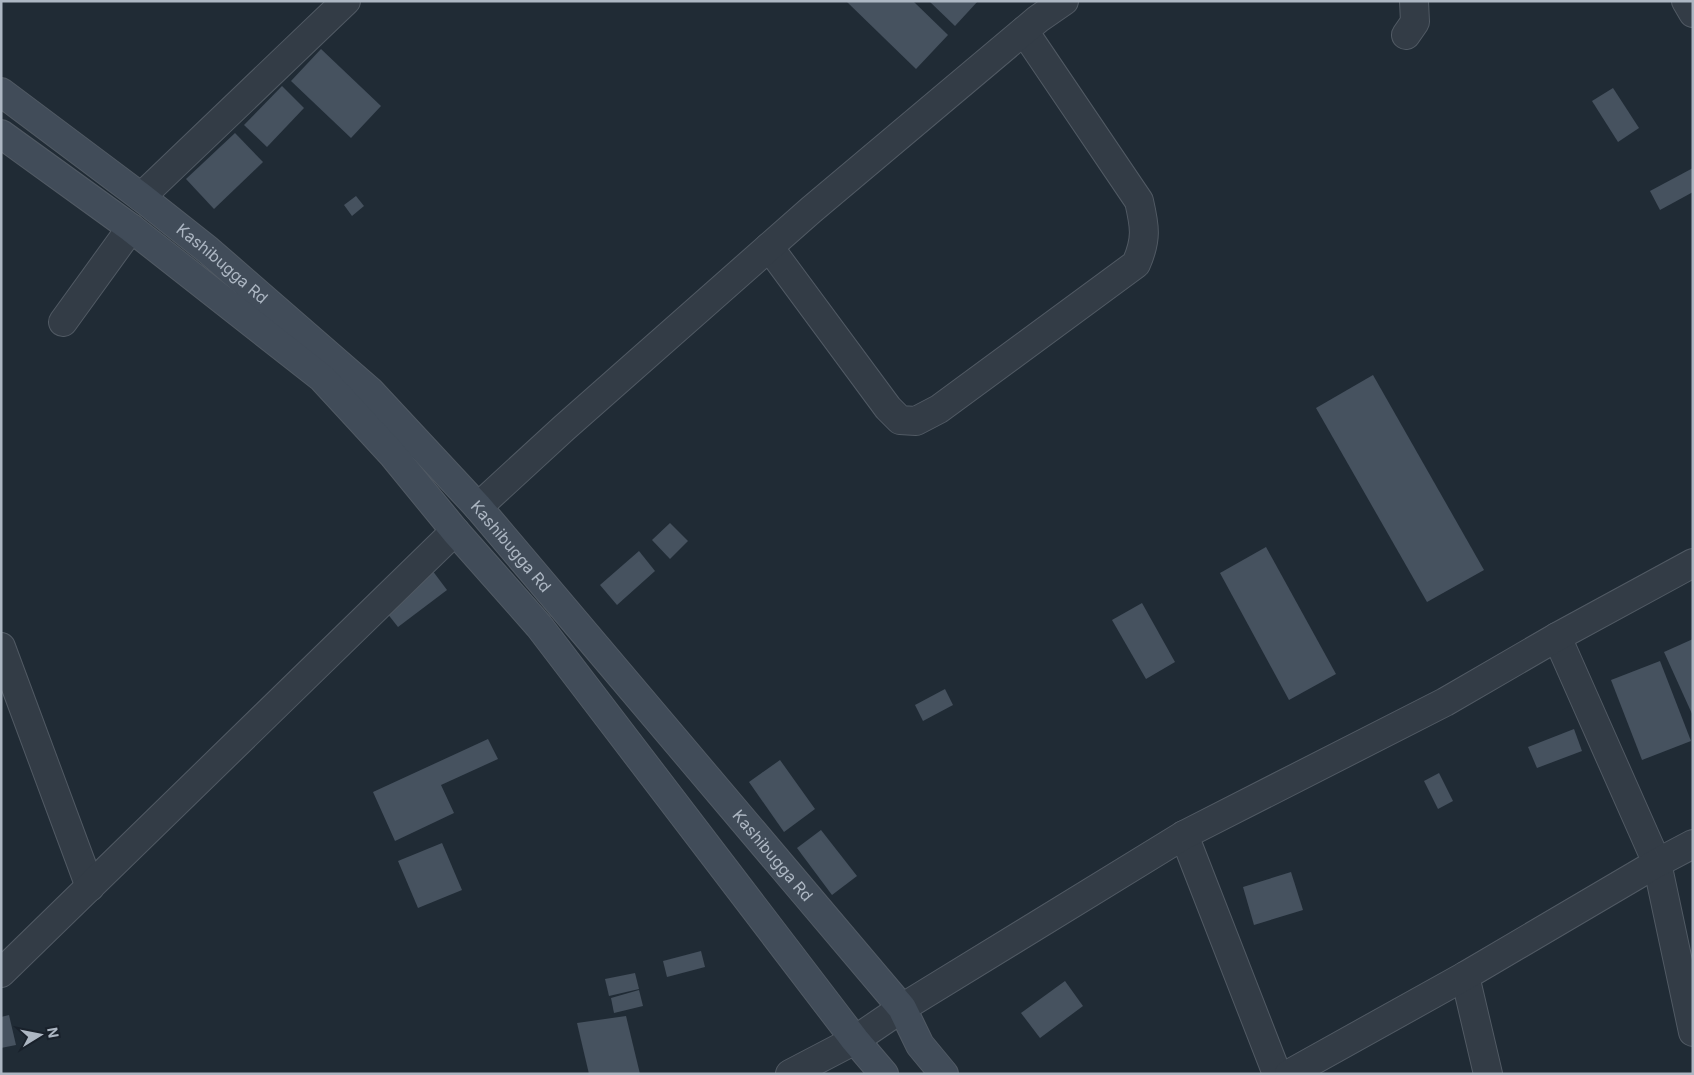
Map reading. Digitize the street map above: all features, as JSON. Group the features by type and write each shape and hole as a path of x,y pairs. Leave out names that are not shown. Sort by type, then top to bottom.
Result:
{"main road":[{"name":"Kashibugga Rd","path":"1,92 208,250 370,391 478,507 902,1008 920,1045 944,1074"},
{"name":"Kashibugga Rd","path":"1,134 131,228 322,378 392,454 455,531 538,626 854,1040 884,1074"}],"street":[{"path":"140,197 346,1"},
{"path":"478,507 564,428 769,247 1024,31 1064,1"},
{"path":"1406,35 1415,22 1414,1"},
{"path":"769,247 888,408 900,420 916,421 939,409 1136,264 1143,248 1144,223 1139,201 1024,31"},
{"path":"63,322 131,228"},
{"path":"1,973 455,531"},
{"path":"790,1074 854,1040 902,1008 1184,835 1446,702 1557,637 1693,563"},
{"path":"1557,637 1656,863 1693,1032"},
{"path":"1,647 90,886"},
{"path":"1184,835 1278,1074"},
{"path":"1288,1074 1465,976 1656,863 1693,844"},
{"path":"1465,976 1488,1074"}],"building":[{"path":"846,1 913,1 948,35 916,69"},
{"path":"929,1 978,1 955,26"},
{"path":"321,49 381,106 351,138 291,81"},
{"path":"282,86 304,108 267,147 244,125"},
{"path":"1613,88 1639,128 1618,142 1592,101"},
{"path":"235,133 263,162 214,209 186,179"},
{"path":"1693,168 1693,192 1660,210 1650,191"},
{"path":"356,196 364,206 352,216 344,205"},
{"path":"1373,375 1484,570 1427,602 1316,408"},
{"path":"670,523 688,541 670,559 652,540"},
{"path":"1266,547 1336,674 1289,700 1220,573"},
{"path":"639,551 655,571 617,605 600,585"},
{"path":"432,570 447,590 398,627 383,608"},
{"path":"1142,603 1175,662 1146,679 1112,620"},
{"path":"1693,639 1693,716 1664,652"},
{"path":"1660,661 1691,741 1642,760 1611,680"},
{"path":"945,689 953,705 923,721 915,705"},
{"path":"1574,729 1582,751 1537,768 1528,747"},
{"path":"488,739 498,759 441,785 454,813 395,841 373,792"},
{"path":"780,760 815,809 784,832 749,782"},
{"path":"1439,773 1453,801 1438,809 1424,781"},
{"path":"821,830 857,876 832,895 797,848"},
{"path":"442,843 462,890 418,908 398,861"},
{"path":"1291,872 1303,910 1254,925 1243,887"},
{"path":"701,951 705,967 667,977 663,961"},
{"path":"635,973 639,989 609,996 605,979"},
{"path":"1065,981 1083,1006 1040,1038 1021,1013"},
{"path":"639,990 643,1006 614,1013 611,998"},
{"path":"9,1015 16,1045 1,1048 1,1017"},
{"path":"626,1016 640,1074 589,1074 577,1023"}]}
